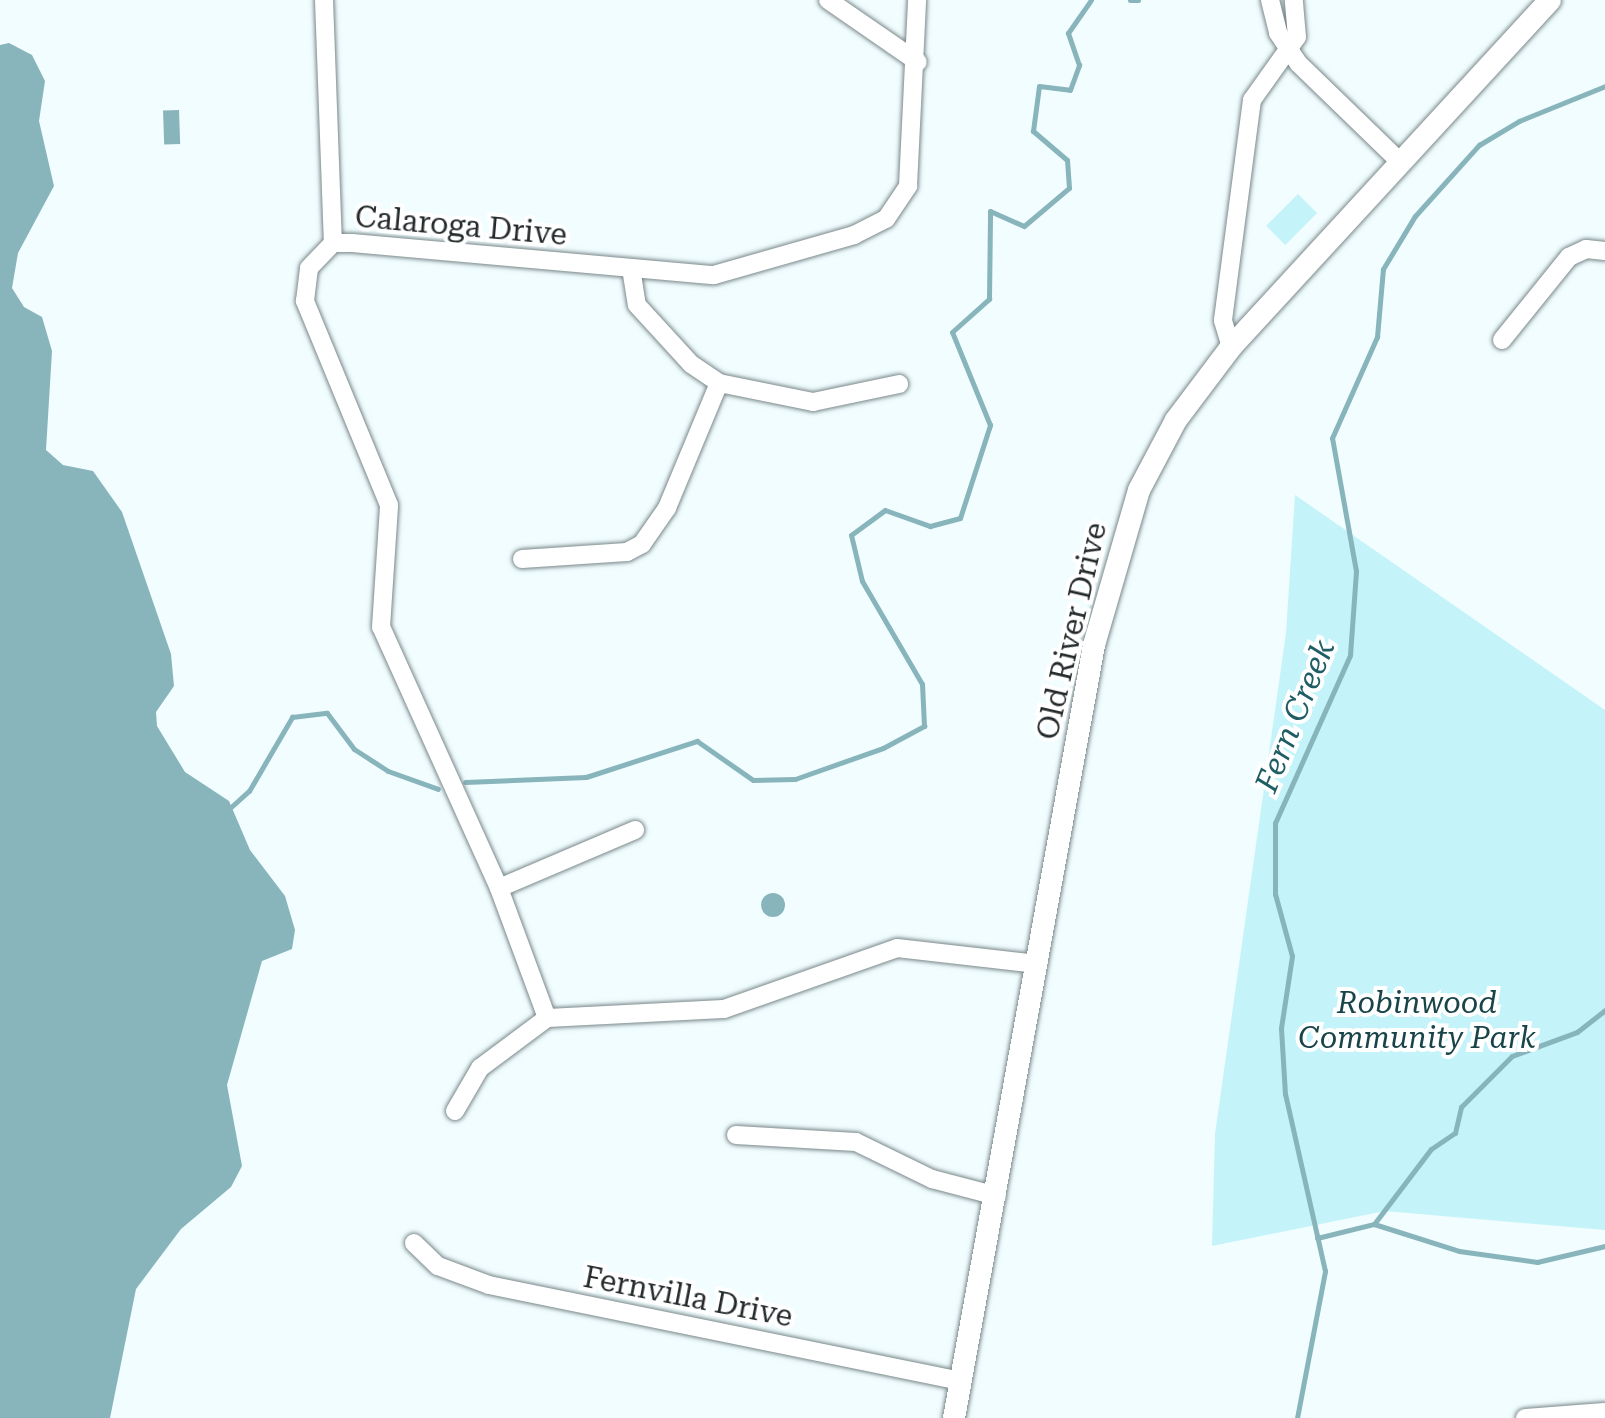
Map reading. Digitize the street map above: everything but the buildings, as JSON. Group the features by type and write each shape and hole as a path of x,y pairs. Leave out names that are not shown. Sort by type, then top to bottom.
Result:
{"street":[{"path":"324,0 334,243"},
{"path":"828,0 918,62"},
{"name":"Calaroga Drive","path":"548,1018 499,888 381,628 389,505 305,302 309,268 334,243 732,273 886,219 908,186 918,62 917,0"},
{"path":"1270,0 1288,50 1352,122 1398,160"},
{"path":"1231,347 1223,320 1252,100 1298,38 1294,0"},
{"name":"Old River Drive","path":"954,1418 1094,645 1119,549 1165,437 1231,347 1398,160 1550,0"},
{"path":"1502,340 1577,250 1605,251"},
{"path":"631,268 637,305 691,364 719,383 813,402 899,384"},
{"path":"522,559 627,552 642,544 667,508 719,383"},
{"path":"499,888 635,830"},
{"path":"455,1111 480,1068 548,1018 724,1008 897,948 1037,964"},
{"path":"736,1135 856,1142 932,1179 997,1196"},
{"name":"Fernvilla Drive","path":"414,1242 438,1266 489,1285 962,1380"},
{"path":"1525,1418 1605,1412"}],"green space":[{"path":"1298,194 1317,213 1285,245 1266,226"},
{"name":"Robinwood Community Park","path":"1295,495 1605,710 1605,1230 1385,1211 1212,1246 1215,1134 1286,633"}],"shaded area":[{"path":"9,43 32,55 45,81 39,121 54,186 18,253 12,288 24,307 42,317 52,351 46,450 63,465 93,471 122,512 171,654 174,686 156,712 157,726 185,772 229,801 250,850 285,896 295,930 292,949 262,961 227,1085 242,1166 231,1187 181,1229 136,1289 110,1418 0,1418 0,45"},
{"path":"179,110 180,144 164,145 163,111"},
{"path":"773,893 785,905 773,917 761,905"}],"waterway":[{"path":"465,782 586,777 697,741 753,780 795,779 883,748 924,726 922,684 862,581 851,535 885,510 930,526 960,518 990,425 952,332 989,299 990,211 1024,226 1069,188 1067,160 1033,131 1039,86 1070,90 1079,65 1068,33 1091,0"},
{"path":"1130,0 1138,0"},
{"name":"Fern Creek","path":"1297,1418 1325,1271 1285,1094 1281,1028 1292,956 1275,894 1275,823 1350,655 1356,571 1332,438 1377,337 1383,269 1415,216 1479,145 1519,121 1605,86"},
{"path":"231,807 249,791 292,717 327,713 354,749 388,771 438,789"},
{"path":"1374,1224 1431,1149 1455,1133 1461,1107 1512,1056 1577,1032 1605,1010"},
{"path":"1317,1238 1374,1224 1459,1251 1537,1262 1605,1246"}]}
